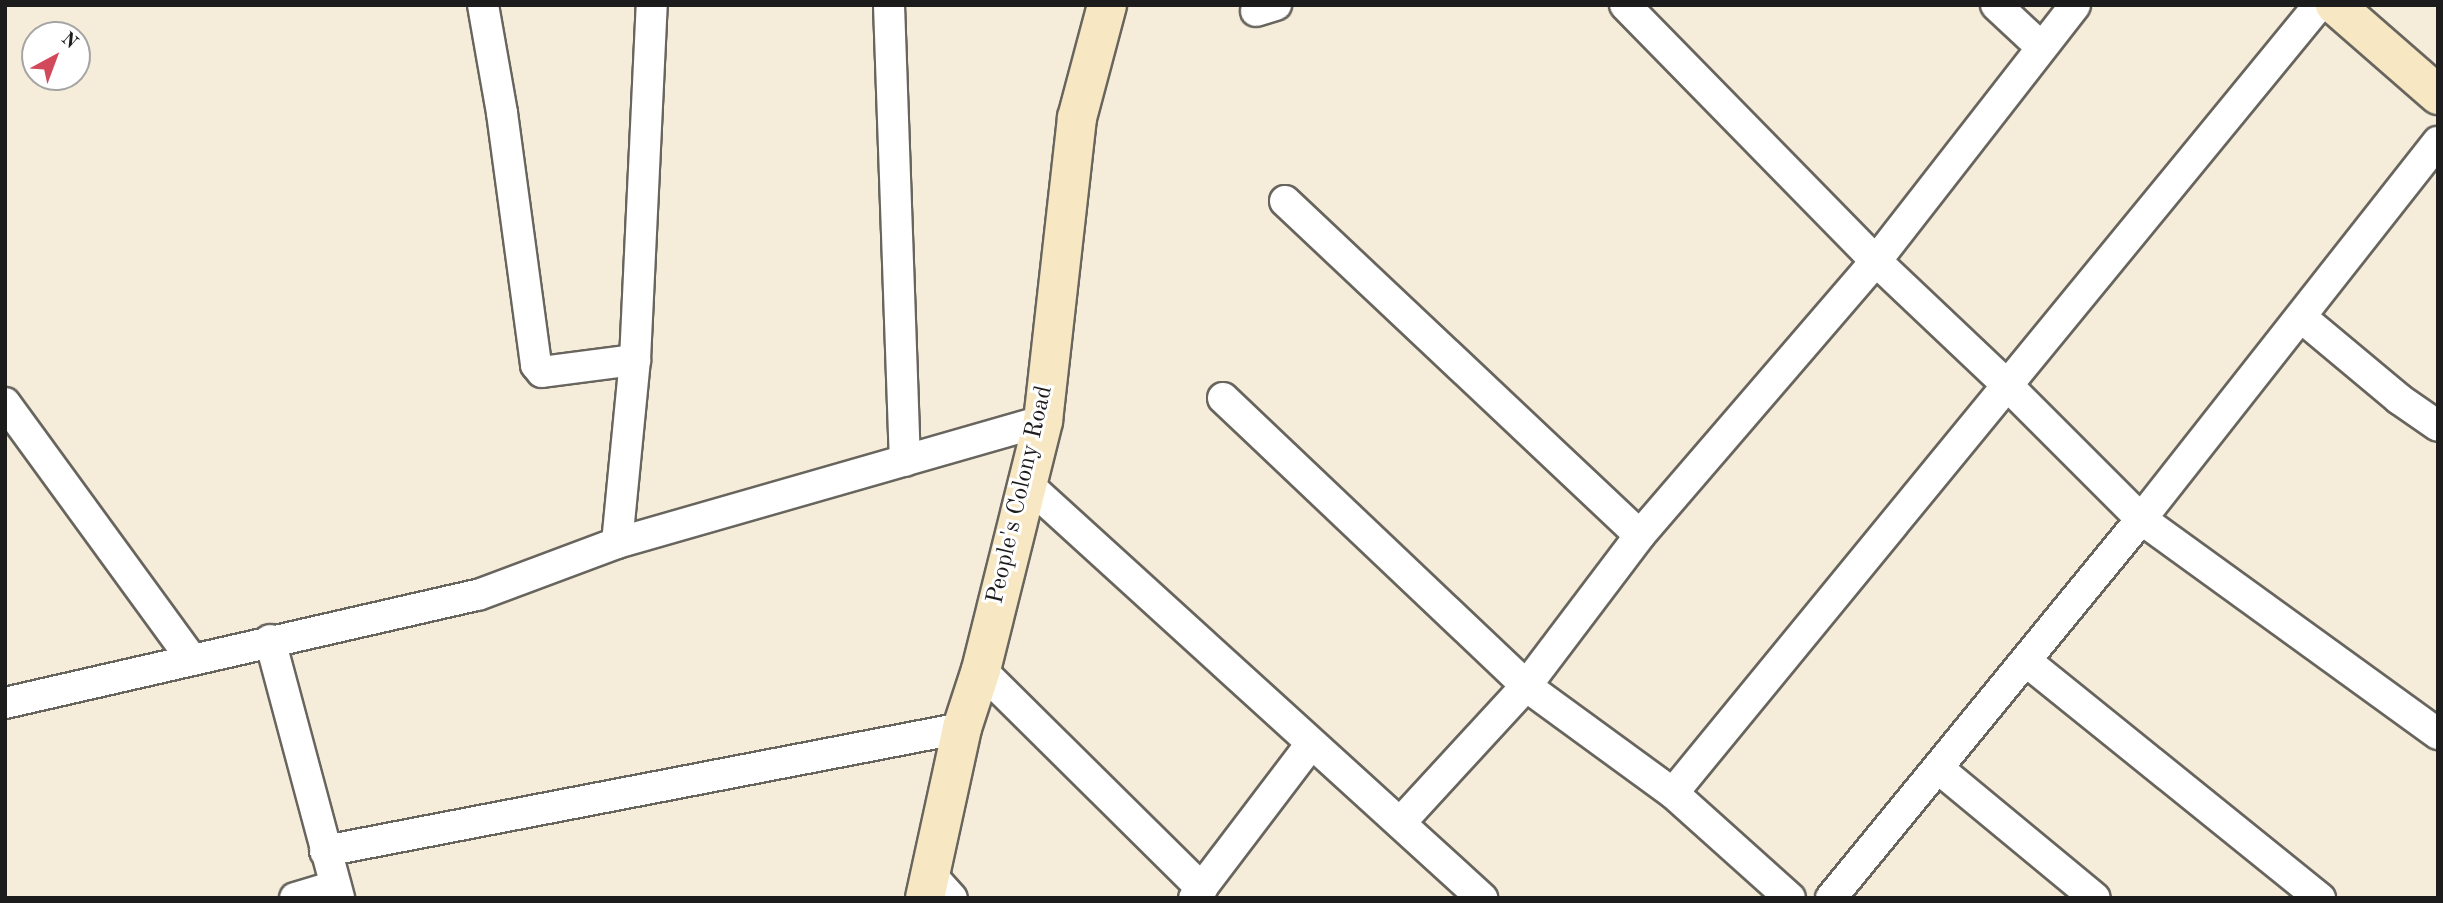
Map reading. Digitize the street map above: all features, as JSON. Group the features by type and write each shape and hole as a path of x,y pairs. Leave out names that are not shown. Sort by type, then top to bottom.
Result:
{"street":[{"path":"483,5 502,113 536,365 542,372 635,360"},
{"path":"617,542 635,360 652,5"},
{"path":"889,5 905,461"},
{"name":"People's Colony Road","path":"936,890 962,728 981,670 1043,421 1077,118 1107,5"},
{"path":"1625,5 1876,261 2006,384 2141,519 2438,734"},
{"path":"1996,5 2041,47"},
{"path":"1400,823 1526,686 1640,536 1876,261 2075,5"},
{"path":"1673,793 2319,5"},
{"path":"2335,5 2438,95"},
{"path":"1831,898 2141,519 2438,142"},
{"path":"1285,201 1640,536"},
{"path":"2301,317 2399,399 2438,426"},
{"path":"1223,398 1526,686 1673,793 1790,898"},
{"path":"5,403 191,659"},
{"path":"5,703 478,594 617,542 1043,421"},
{"path":"1026,483 1482,898"},
{"path":"270,640 337,892 295,898"},
{"path":"2026,662 2320,898"},
{"path":"981,670 1198,894 1311,744"},
{"path":"325,851 962,728"},
{"path":"1939,769 2095,898"}]}
